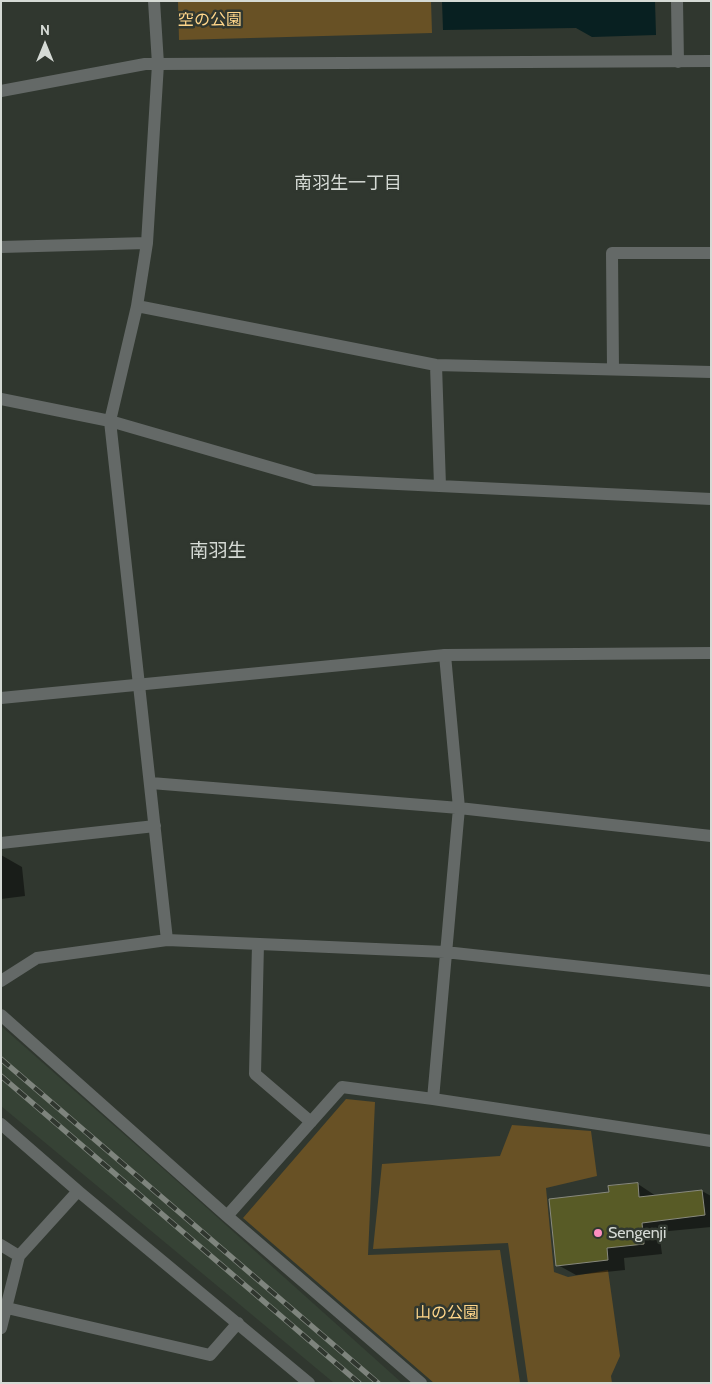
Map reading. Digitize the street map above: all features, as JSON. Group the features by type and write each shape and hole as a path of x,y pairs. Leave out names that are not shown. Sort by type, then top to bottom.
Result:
{"street":[{"path":"154,1 158,64 147,243 137,306 110,421 138,685 156,826 167,940"},
{"path":"677,1 678,62"},
{"path":"1,91 144,64 711,61"},
{"path":"1,247 147,243"},
{"path":"613,369 612,253 711,253"},
{"path":"137,306 436,365 711,372"},
{"path":"436,365 440,486"},
{"path":"1,399 110,421 314,480 711,499"},
{"path":"1,698 445,655 711,653"},
{"path":"433,1099 459,808 445,655"},
{"path":"151,783 459,808 711,836"},
{"path":"1,843 156,826"},
{"path":"1,981 37,958 167,940 445,952 711,981"},
{"path":"258,944 255,1074 310,1122"},
{"path":"1,1015 227,1216 421,1383"},
{"path":"227,1216 342,1087 711,1141"},
{"path":"1,1124 78,1191 309,1383"},
{"path":"1,1328 19,1256 78,1191"},
{"path":"1,1245 19,1256"},
{"path":"6,1308 210,1355 238,1323"}],"shaded area":[{"path":"1,1026 402,1383 334,1383 1,1106"}],"green space":[{"name":"空の公園","path":"178,1 431,1 432,33 179,40"},
{"name":"山の公園","path":"346,1099 375,1102 368,1255 500,1250 520,1383 434,1383 243,1218"},
{"path":"512,1125 591,1131 597,1176 546,1188 554,1272 568,1277 608,1270 620,1356 611,1376 612,1383 528,1383 508,1243 373,1249 382,1164 500,1156"}],"water":[{"path":"442,1 655,1 656,35 592,37 576,28 443,30"}],"building":[{"name":"Sengenji","path":"638,1183 639,1197 702,1190 705,1215 642,1223 644,1244 607,1248 608,1260 556,1266 549,1199 609,1192 608,1186"}],"railway":[{"path":"1,1059 378,1383"},
{"path":"1,1076 359,1383"}],"place":[{"name":"Sengenji","path":"598,1233"}],"district":[{"name":"南羽生一丁目","path":"348,184"},
{"name":"南羽生","path":"218,551"}]}
